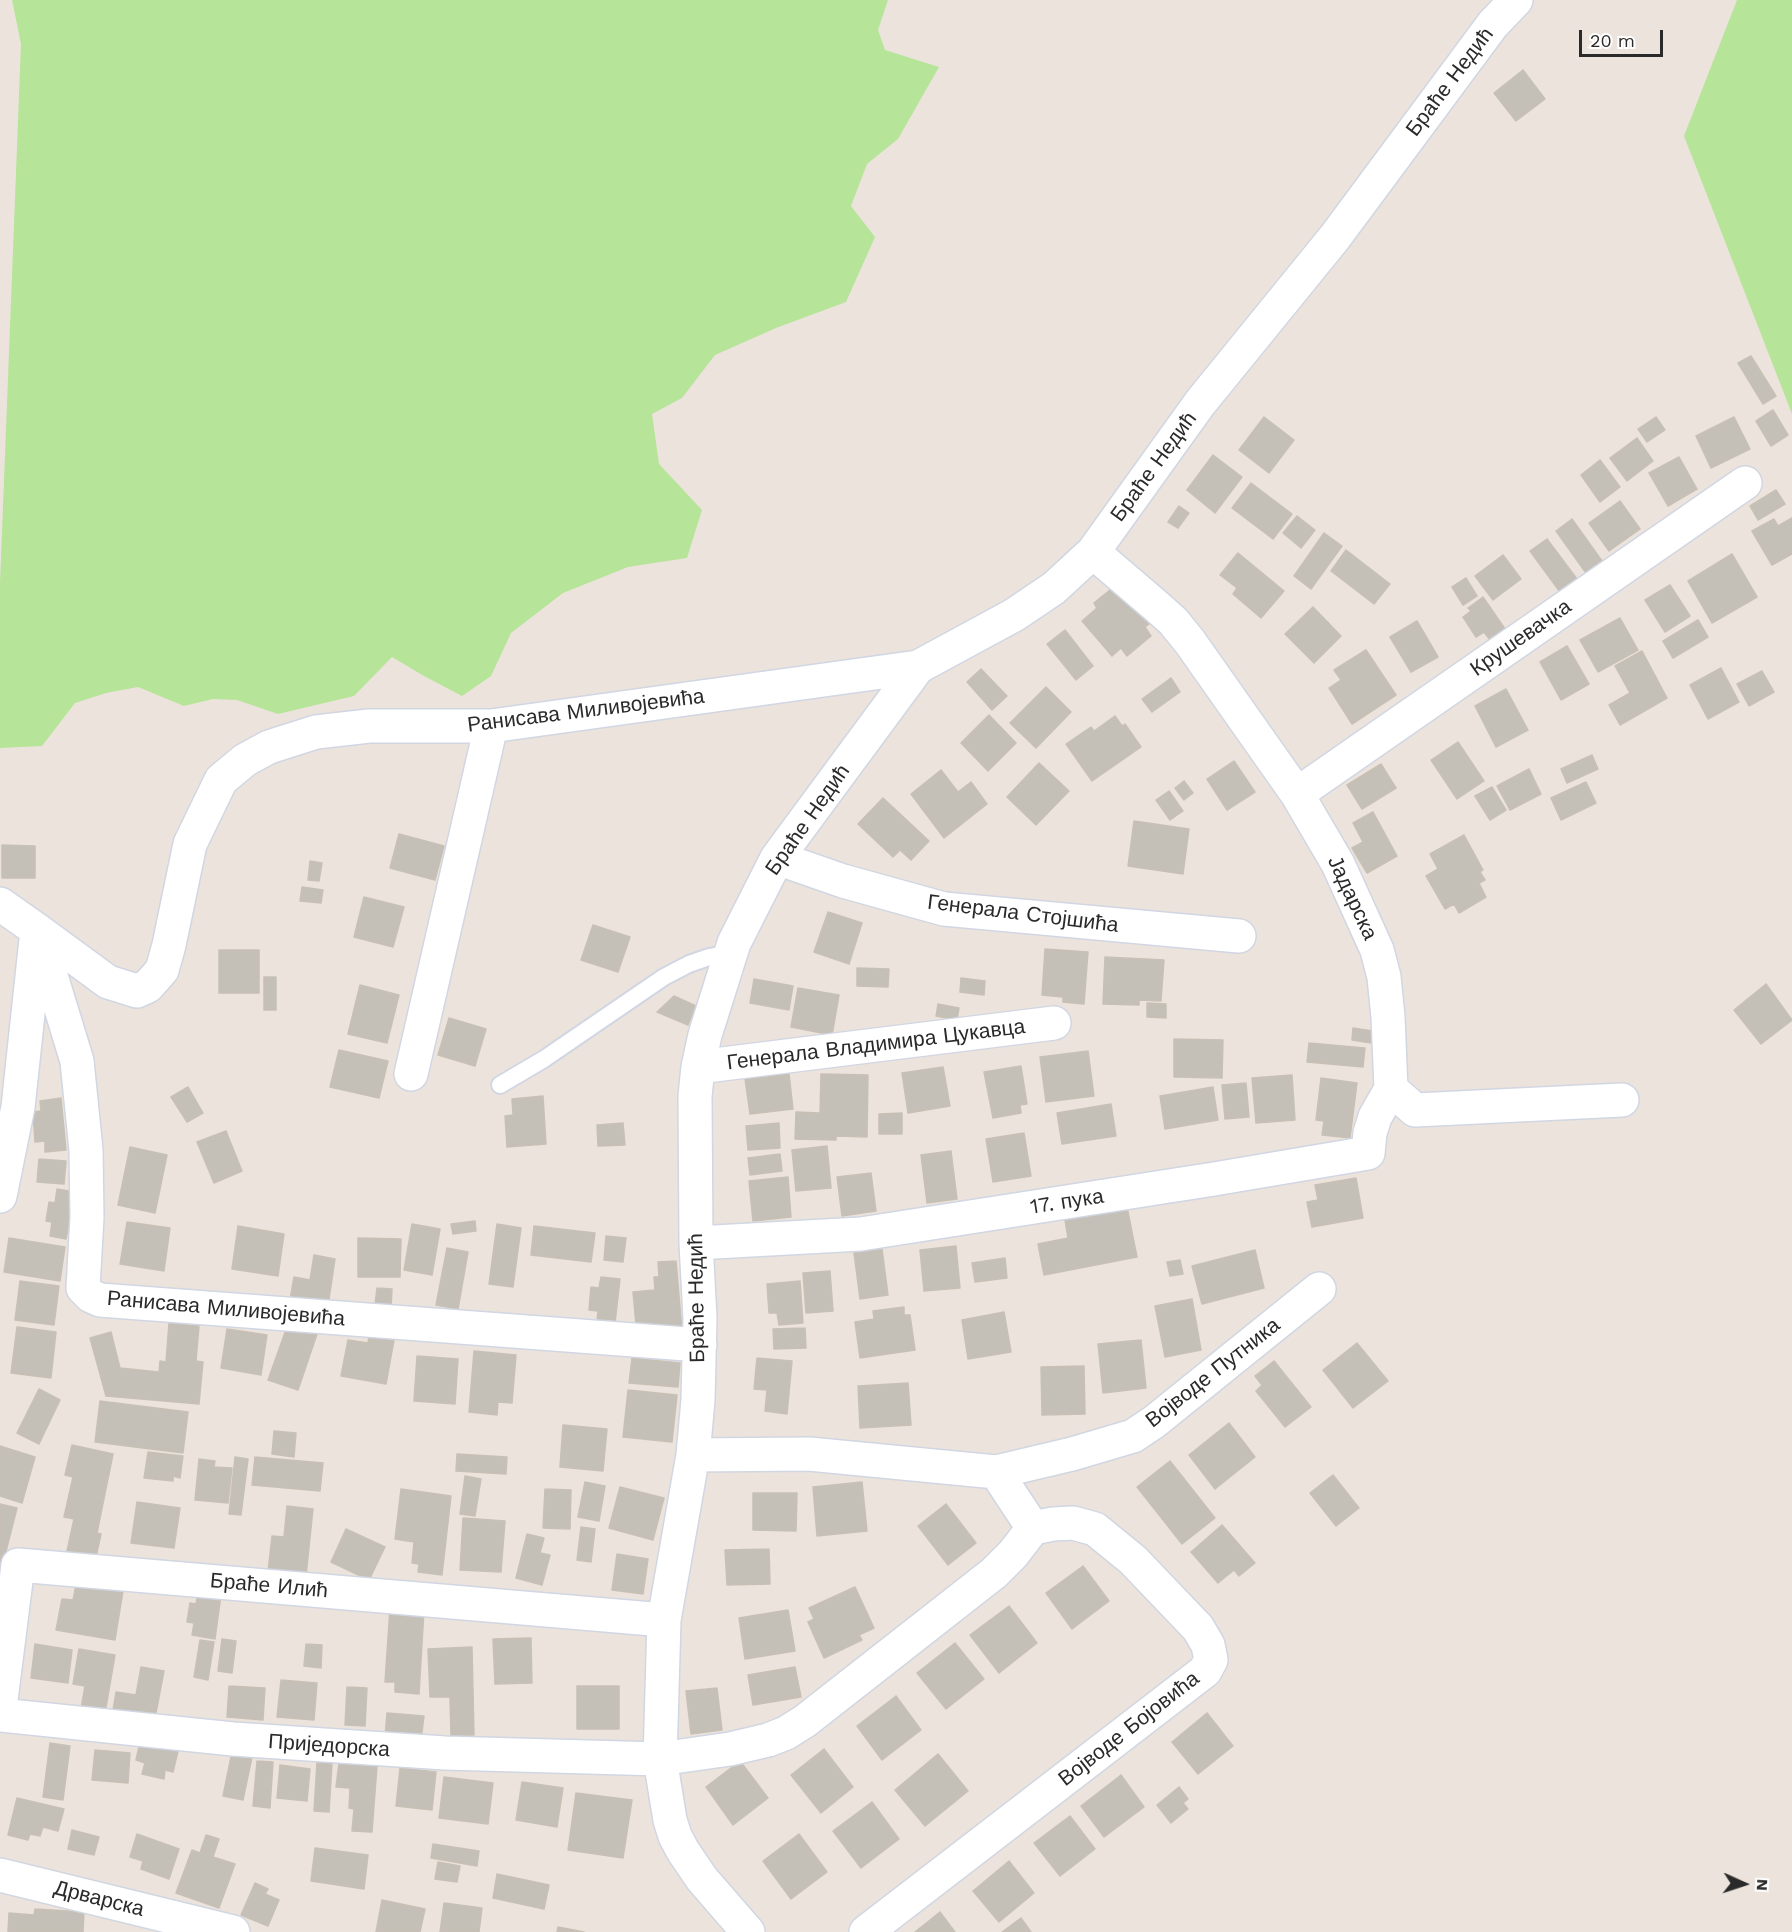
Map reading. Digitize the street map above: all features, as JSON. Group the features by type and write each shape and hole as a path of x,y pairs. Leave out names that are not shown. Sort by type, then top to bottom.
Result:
{"street":[{"name":"Браће Недић","path":"748,1932 702,1879 682,1851 670,1820 660,1759 664,1620 693,1455 698,1400 700,1345 696,1243 695,1096 713,1005 731,953 777,858 918,667 1014,615 1054,588 1093,552 1200,403 1335,237 1493,24 1516,0"},
{"name":"Крушевачка","path":"1297,794 1745,483"},
{"name":"Јадарска","path":"1093,552 1161,610 1191,642 1297,794 1338,864 1377,950 1388,1017 1391,1089"},
{"name":"Ранисава Миливојевића","path":"0,904 108,982 137,991 148,986 162,970 190,844 220,780 245,760 269,747 316,732 369,726 491,726 918,667"},
{"path":"411,1074 491,726"},
{"name":"Генерала Стојшића","path":"777,858 843,881 944,909 1239,936"},
{"name":"Ранисава Миливојевића","path":"37,930 77,1061 86,1150 87,1217 82,1288 91,1296 100,1300 700,1345"},
{"path":"0,1196 18,1107 37,930"},
{"name":"Генерала Владимира Цукавца","path":"699,1067 1054,1023"},
{"path":"1391,1089 1415,1110 1622,1100"},
{"name":"17. пука","path":"696,1243 861,1234 1368,1153 1375,1117 1391,1089"},
{"name":"Војводе Путника","path":"693,1455 809,1454 996,1472 1071,1454 1133,1436 1154,1422 1319,1289"},
{"path":"660,1759 730,1749 786,1733 805,1721 993,1573 1013,1554 1033,1528 996,1472"},
{"name":"Војводе Бојовића","path":"866,1932 1204,1671 1211,1660 1208,1645 1198,1628 1133,1560 1095,1529 1073,1523 1033,1528"},
{"name":"Браће Илић","path":"0,1708 18,1565 664,1620"},
{"name":"Приједорска","path":"0,1714 233,1739 445,1753 660,1759"},
{"name":"Дрварска","path":"0,1875 233,1932"}],"lane":[{"path":"500,1085 544,1059 664,977 689,964 731,953"}],"green space":[{"path":"12,0 888,0 878,30 885,50 939,67 898,139 867,164 851,206 875,237 846,302 776,328 715,355 682,398 652,414 659,464 702,510 687,558 628,567 563,593 511,633 491,676 462,696 392,657 354,696 278,714 237,700 213,699 184,706 138,687 106,693 75,703 42,746 0,748 0,583 21,44"},
{"path":"1737,0 1792,0 1792,414 1684,136"}],"building":[{"path":"1523,70 1545,99 1516,121 1494,93"},
{"path":"1751,356 1776,396 1763,404 1738,363"},
{"path":"1773,410 1788,435 1771,446 1756,421"},
{"path":"1264,417 1294,440 1269,473 1239,450"},
{"path":"1656,417 1665,430 1647,442 1638,429"},
{"path":"1734,417 1750,449 1711,468 1696,436"},
{"path":"1637,438 1653,461 1627,481 1610,458"},
{"path":"1213,455 1242,477 1215,513 1187,490"},
{"path":"1679,457 1697,489 1668,506 1649,473"},
{"path":"1600,460 1620,487 1600,502 1581,475"},
{"path":"1251,483 1292,514 1273,539 1232,508"},
{"path":"1776,490 1785,504 1758,520 1750,506"},
{"path":"1620,501 1640,529 1609,551 1589,523"},
{"path":"1179,506 1189,513 1178,528 1168,522"},
{"path":"1297,516 1315,530 1301,548 1283,533"},
{"path":"1792,518 1792,554 1772,565 1752,531 1774,519 1778,526"},
{"path":"1572,519 1602,561 1586,573 1556,531"},
{"path":"1324,533 1342,546 1311,589 1294,576"},
{"path":"1547,539 1577,579 1560,592 1530,551"},
{"path":"1346,550 1390,584 1374,604 1331,571"},
{"path":"1238,553 1284,591 1261,618 1233,594 1237,588 1220,575"},
{"path":"1732,554 1757,597 1712,623 1688,581"},
{"path":"1503,555 1521,579 1493,600 1475,576"},
{"path":"1466,578 1477,596 1463,605 1452,587"},
{"path":"1116,585 1149,624 1145,627 1151,636 1127,656 1121,648 1112,656 1082,621 1097,608 1094,603"},
{"path":"1670,585 1690,616 1665,632 1645,600"},
{"path":"1483,597 1505,629 1490,640 1484,632 1476,637 1463,617 1471,611 1468,608"},
{"path":"1313,607 1341,636 1314,663 1285,634"},
{"path":"1620,618 1638,650 1598,672 1580,640"},
{"path":"1698,620 1708,637 1673,658 1663,641"},
{"path":"1417,621 1438,657 1411,672 1390,637"},
{"path":"1065,630 1093,666 1076,680 1047,644"},
{"path":"1567,646 1589,684 1561,700 1540,662"},
{"path":"1366,650 1396,695 1352,724 1329,688 1341,680 1334,670"},
{"path":"1642,651 1667,698 1620,725 1609,705 1630,693 1615,666"},
{"path":"1721,668 1739,702 1708,719 1690,685"},
{"path":"981,669 1007,696 992,710 967,682"},
{"path":"1762,671 1774,692 1749,706 1737,684"},
{"path":"1171,678 1180,692 1152,712 1142,699"},
{"path":"1046,687 1071,712 1036,748 1010,723"},
{"path":"1506,689 1528,730 1496,747 1475,706"},
{"path":"989,715 1016,743 988,771 961,743"},
{"path":"1115,716 1122,726 1125,724 1141,747 1092,781 1066,744 1091,727 1094,731"},
{"path":"1458,742 1484,781 1457,799 1431,760"},
{"path":"1592,755 1598,769 1567,783 1561,769"},
{"path":"1234,761 1255,792 1227,810 1207,779"},
{"path":"1039,763 1069,791 1036,825 1007,797"},
{"path":"1381,764 1396,788 1362,809 1347,785"},
{"path":"1529,769 1541,794 1510,810 1497,786"},
{"path":"941,770 958,792 971,782 987,804 944,838 911,794"},
{"path":"1184,781 1193,793 1184,800 1175,788"},
{"path":"1586,782 1596,803 1561,820 1551,798"},
{"path":"1492,787 1506,810 1490,820 1475,796"},
{"path":"1169,791 1183,811 1170,820 1156,800"},
{"path":"883,798 929,841 911,860 900,850 893,857 858,824"},
{"path":"1373,812 1397,856 1367,873 1352,848 1363,842 1353,823"},
{"path":"1134,821 1189,829 1183,874 1128,866"},
{"path":"399,834 444,846 435,880 390,868"},
{"path":"1464,835 1483,870 1480,872 1485,880 1479,883 1486,897 1459,913 1454,904 1445,909 1426,876 1438,869 1430,854"},
{"path":"2,845 35,846 35,878 2,878"},
{"path":"310,861 322,863 319,881 308,880"},
{"path":"302,887 323,890 321,903 300,901"},
{"path":"364,897 404,907 393,947 354,937"},
{"path":"828,912 862,923 849,964 814,952"},
{"path":"593,925 630,937 618,972 581,960"},
{"path":"1045,949 1088,952 1084,1004 1063,1002 1063,997 1042,995"},
{"path":"219,950 259,950 259,993 219,993"},
{"path":"1105,957 1164,960 1161,1001 1139,1000 1139,1005 1103,1004"},
{"path":"857,968 889,969 888,987 857,986"},
{"path":"264,977 276,977 276,1010 264,1010"},
{"path":"961,978 985,981 984,995 960,992"},
{"path":"754,979 793,986 789,1010 750,1003"},
{"path":"1766,984 1792,1020 1761,1044 1734,1010"},
{"path":"360,985 399,995 387,1043 348,1034"},
{"path":"798,988 839,995 832,1035 791,1027"},
{"path":"674,996 696,1006 688,1025 657,1012"},
{"path":"1147,1003 1166,1004 1166,1018 1147,1017"},
{"path":"938,1004 959,1008 957,1020 936,1016"},
{"path":"449,1018 486,1029 475,1066 438,1055"},
{"path":"1353,1028 1379,1032 1378,1044 1352,1040"},
{"path":"1174,1039 1223,1040 1222,1078 1174,1077"},
{"path":"1309,1043 1365,1048 1363,1067 1307,1062"},
{"path":"339,1050 388,1061 379,1098 330,1087"},
{"path":"1088,1051 1094,1096 1046,1102 1040,1057"},
{"path":"1021,1066 1027,1104 1020,1105 1021,1113 993,1118 984,1072"},
{"path":"943,1067 950,1106 908,1113 902,1073"},
{"path":"789,1074 793,1109 750,1114 745,1079"},
{"path":"821,1074 868,1075 867,1137 836,1136 836,1140 795,1139 796,1112 820,1113"},
{"path":"1292,1075 1295,1120 1256,1123 1252,1078"},
{"path":"1321,1078 1357,1083 1350,1138 1322,1135 1324,1121 1316,1120"},
{"path":"1246,1083 1249,1117 1225,1119 1222,1085"},
{"path":"188,1087 203,1113 187,1122 171,1097"},
{"path":"1213,1087 1218,1120 1165,1129 1160,1096"},
{"path":"543,1096 546,1144 507,1147 505,1116 513,1115 512,1099"},
{"path":"61,1098 66,1150 45,1152 45,1141 35,1142 33,1112 41,1111 40,1101"},
{"path":"1111,1104 1116,1136 1062,1144 1057,1113"},
{"path":"902,1113 902,1134 879,1134 879,1114"},
{"path":"623,1123 625,1145 598,1146 597,1125"},
{"path":"779,1123 780,1148 748,1150 746,1126"},
{"path":"226,1131 242,1171 214,1183 197,1142"},
{"path":"1024,1133 1031,1176 993,1182 986,1139"},
{"path":"827,1146 831,1188 796,1191 792,1150"},
{"path":"130,1147 167,1155 155,1213 118,1205"},
{"path":"951,1151 957,1199 927,1203 921,1155"},
{"path":"780,1154 782,1171 750,1175 748,1158"},
{"path":"39,1159 66,1161 64,1184 37,1182"},
{"path":"871,1173 876,1211 842,1216 837,1177"},
{"path":"788,1177 791,1217 753,1221 749,1181"},
{"path":"1356,1178 1363,1218 1312,1227 1307,1202 1318,1200 1315,1185"},
{"path":"57,1189 75,1192 66,1239 50,1236 52,1222 46,1221 49,1202 55,1203"},
{"path":"1127,1207 1137,1257 1044,1275 1038,1244 1068,1238 1065,1220"},
{"path":"475,1221 476,1231 453,1234 451,1224"},
{"path":"127,1222 170,1228 164,1271 120,1264"},
{"path":"412,1224 440,1229 432,1275 404,1270"},
{"path":"497,1224 521,1228 513,1287 489,1284"},
{"path":"238,1226 284,1234 278,1276 232,1269"},
{"path":"534,1226 595,1233 591,1262 531,1255"},
{"path":"606,1236 626,1238 623,1262 604,1260"},
{"path":"9,1238 65,1247 60,1281 4,1272"},
{"path":"358,1238 401,1239 400,1277 358,1277"},
{"path":"956,1246 960,1288 924,1291 920,1250"},
{"path":"447,1248 468,1252 458,1309 436,1305"},
{"path":"882,1249 888,1295 860,1299 854,1253"},
{"path":"1255,1250 1264,1288 1202,1304 1192,1266"},
{"path":"314,1255 335,1259 328,1306 290,1300 294,1277 310,1280"},
{"path":"1005,1258 1007,1278 975,1282 972,1263"},
{"path":"1180,1260 1183,1274 1170,1276 1167,1262"},
{"path":"676,1261 682,1331 655,1334 654,1323 636,1325 633,1292 655,1290 654,1277 659,1277 658,1262"},
{"path":"830,1271 833,1311 806,1313 803,1273"},
{"path":"601,1277 620,1279 615,1323 597,1321 598,1311 589,1310 591,1287 599,1288"},
{"path":"20,1281 59,1286 54,1325 15,1320"},
{"path":"800,1281 803,1323 779,1325 777,1313 769,1313 767,1284"},
{"path":"377,1288 392,1289 391,1307 375,1305"},
{"path":"1192,1299 1201,1350 1165,1357 1155,1306"},
{"path":"904,1307 904,1315 910,1315 915,1350 860,1358 855,1322 874,1319 873,1311"},
{"path":"1004,1312 1011,1352 968,1359 962,1320"},
{"path":"169,1323 199,1326 196,1361 203,1362 199,1404 106,1396 90,1338 111,1332 120,1368 159,1372 160,1361 166,1362"},
{"path":"288,1324 317,1334 298,1390 268,1380"},
{"path":"17,1327 56,1332 51,1378 11,1373"},
{"path":"805,1328 806,1348 774,1349 773,1329"},
{"path":"227,1329 267,1335 261,1375 221,1368"},
{"path":"369,1335 394,1340 386,1384 341,1376 348,1340 368,1343"},
{"path":"1141,1340 1146,1388 1103,1393 1098,1344"},
{"path":"1357,1343 1388,1381 1353,1408 1323,1370"},
{"path":"474,1351 516,1355 512,1403 498,1402 497,1415 469,1412"},
{"path":"417,1356 458,1359 455,1404 414,1401"},
{"path":"632,1358 680,1363 678,1387 629,1383"},
{"path":"757,1358 792,1361 787,1414 765,1411 767,1390 754,1389"},
{"path":"1274,1361 1311,1407 1285,1427 1256,1391 1262,1385 1255,1376"},
{"path":"1084,1366 1085,1414 1042,1415 1041,1367"},
{"path":"908,1383 911,1425 860,1428 858,1386"},
{"path":"39,1389 60,1400 39,1444 17,1433"},
{"path":"628,1390 677,1395 672,1442 623,1437"},
{"path":"100,1401 188,1412 183,1453 95,1442"},
{"path":"1229,1423 1255,1457 1215,1489 1189,1455"},
{"path":"563,1425 607,1429 603,1471 560,1467"},
{"path":"274,1431 296,1433 294,1457 272,1454"},
{"path":"72,1445 113,1454 97,1533 101,1534 96,1557 67,1551 74,1519 64,1517 73,1477 65,1475"},
{"path":"0,1446 35,1457 22,1503 0,1496"},
{"path":"148,1452 183,1456 180,1478 173,1476 173,1481 144,1478"},
{"path":"457,1454 507,1457 506,1474 456,1471"},
{"path":"235,1457 248,1459 241,1515 229,1514"},
{"path":"255,1457 323,1463 320,1491 252,1485"},
{"path":"199,1459 215,1461 214,1467 232,1468 228,1503 195,1500"},
{"path":"1170,1461 1215,1518 1182,1544 1137,1487"},
{"path":"1333,1475 1359,1508 1336,1526 1310,1493"},
{"path":"465,1476 481,1479 475,1516 460,1514"},
{"path":"585,1482 605,1486 599,1521 578,1517"},
{"path":"862,1482 867,1531 817,1536 813,1487"},
{"path":"620,1487 664,1498 653,1540 609,1528"},
{"path":"401,1489 451,1496 442,1575 418,1572 419,1564 412,1563 414,1542 395,1539"},
{"path":"545,1489 571,1490 570,1529 543,1528"},
{"path":"753,1493 797,1493 796,1531 753,1530"},
{"path":"137,1502 180,1508 174,1548 131,1543"},
{"path":"0,1504 17,1508 2,1567 0,1566"},
{"path":"946,1504 976,1543 948,1565 918,1526"},
{"path":"287,1506 313,1509 306,1576 268,1572 272,1536 284,1537"},
{"path":"463,1518 505,1521 501,1572 460,1570"},
{"path":"1222,1525 1255,1563 1239,1576 1234,1570 1218,1583 1191,1552"},
{"path":"581,1527 595,1529 591,1562 577,1560"},
{"path":"346,1529 385,1547 369,1580 331,1562"},
{"path":"527,1534 544,1538 540,1553 550,1555 542,1585 516,1578"},
{"path":"769,1549 770,1584 727,1585 725,1550"},
{"path":"617,1554 648,1559 643,1594 612,1590"},
{"path":"1083,1566 1109,1601 1072,1629 1046,1593"},
{"path":"98,1580 124,1585 115,1640 56,1630 62,1599 73,1600 76,1585 97,1589"},
{"path":"855,1587 874,1628 859,1635 862,1640 824,1658 808,1622 814,1619 809,1608"},
{"path":"198,1592 221,1595 215,1639 192,1635 194,1623 187,1622 190,1603 196,1604"},
{"path":"1009,1606 1037,1643 999,1673 970,1635"},
{"path":"390,1608 424,1610 419,1694 395,1692 395,1682 385,1682"},
{"path":"788,1610 795,1651 745,1659 739,1618"},
{"path":"531,1638 532,1683 495,1684 493,1639"},
{"path":"222,1639 236,1641 232,1673 218,1671"},
{"path":"200,1640 214,1642 208,1680 194,1677"},
{"path":"955,1643 984,1679 946,1709 917,1673"},
{"path":"35,1644 72,1650 68,1683 31,1678"},
{"path":"306,1644 322,1645 321,1668 304,1666"},
{"path":"472,1647 474,1735 451,1736 450,1697 430,1697 428,1649"},
{"path":"79,1649 115,1655 105,1713 81,1709 85,1686 73,1684"},
{"path":"141,1667 164,1671 155,1718 113,1710 116,1692 136,1695"},
{"path":"795,1667 801,1697 753,1705 748,1675"},
{"path":"281,1680 317,1683 314,1720 277,1717"},
{"path":"229,1686 265,1688 263,1720 227,1717"},
{"path":"577,1686 619,1686 619,1729 577,1729"},
{"path":"347,1687 367,1688 365,1726 345,1725"},
{"path":"717,1688 722,1730 691,1734 686,1691"},
{"path":"896,1696 921,1730 882,1760 857,1726"},
{"path":"387,1713 424,1716 421,1740 385,1737"},
{"path":"1207,1713 1233,1746 1198,1774 1172,1742"},
{"path":"140,1742 178,1751 173,1772 165,1770 164,1779 142,1774 145,1763 136,1760"},
{"path":"50,1743 70,1746 63,1800 43,1797"},
{"path":"824,1749 853,1787 821,1813 791,1775"},
{"path":"95,1750 130,1753 128,1783 92,1780"},
{"path":"232,1752 252,1757 243,1800 223,1796"},
{"path":"938,1754 968,1791 925,1826 895,1790"},
{"path":"257,1761 273,1762 270,1808 253,1806"},
{"path":"740,1761 768,1798 733,1825 706,1787"},
{"path":"317,1762 332,1763 329,1812 314,1811"},
{"path":"339,1763 377,1766 372,1832 352,1831 354,1809 349,1808 350,1788 336,1787"},
{"path":"280,1765 310,1769 307,1801 277,1798"},
{"path":"400,1768 436,1772 432,1810 396,1806"},
{"path":"1121,1775 1144,1807 1104,1837 1081,1806"},
{"path":"444,1777 493,1783 488,1824 439,1818"},
{"path":"522,1782 563,1788 557,1827 516,1820"},
{"path":"1179,1787 1188,1799 1183,1803 1188,1809 1171,1823 1157,1805"},
{"path":"576,1793 632,1800 623,1858 568,1850"},
{"path":"17,1798 64,1809 58,1831 43,1827 40,1836 30,1834 28,1840 8,1835"},
{"path":"872,1802 899,1839 861,1868 833,1831"},
{"path":"1070,1816 1095,1849 1060,1876 1034,1843"},
{"path":"72,1830 99,1837 94,1855 68,1849"},
{"path":"137,1834 179,1849 169,1879 141,1869 143,1861 130,1857"},
{"path":"799,1834 827,1872 791,1899 763,1861"},
{"path":"206,1835 219,1839 213,1857 235,1864 219,1908 176,1893 192,1850 200,1853"},
{"path":"433,1844 479,1851 477,1866 431,1858"},
{"path":"315,1848 368,1855 364,1889 311,1881"},
{"path":"1009,1861 1034,1893 999,1922 973,1891"},
{"path":"438,1862 460,1866 457,1882 435,1879"},
{"path":"497,1874 549,1885 544,1909 493,1898"},
{"path":"255,1883 268,1889 265,1894 279,1900 268,1926 241,1915"},
{"path":"382,1900 425,1909 420,1932 376,1932"},
{"path":"444,1903 482,1908 479,1932 440,1932"},
{"path":"35,1909 84,1912 83,1932 8,1932 9,1913 34,1915"},
{"path":"940,1912 955,1932 915,1932"},
{"path":"1021,1918 1031,1932 1002,1932"},
{"path":"558,1927 584,1932 557,1932"}]}
